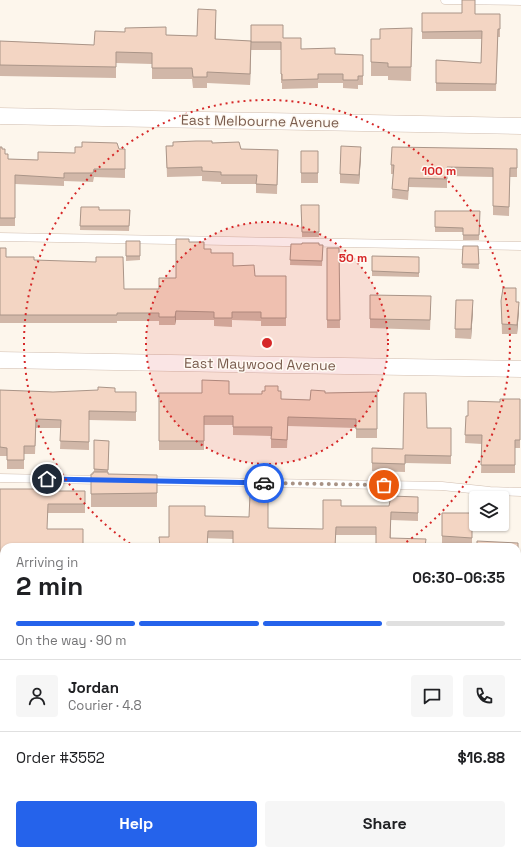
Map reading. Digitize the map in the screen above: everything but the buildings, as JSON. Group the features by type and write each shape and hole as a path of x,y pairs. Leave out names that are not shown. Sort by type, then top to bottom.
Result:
{"street":[{"name":"East Melbourne Avenue","path":"0,116 521,126"},
{"name":"East Maywood Avenue","path":"0,360 521,369"},
{"path":"360,855 503,855"}],"lane":[{"path":"445,0 521,1"},
{"path":"0,237 521,246"},
{"path":"0,478 111,480"},
{"path":"135,480 442,486 490,491 521,492"}],"way so far":[{"path":"264,483 384,485"}],"route":[{"path":"47,479 264,483"}]}
